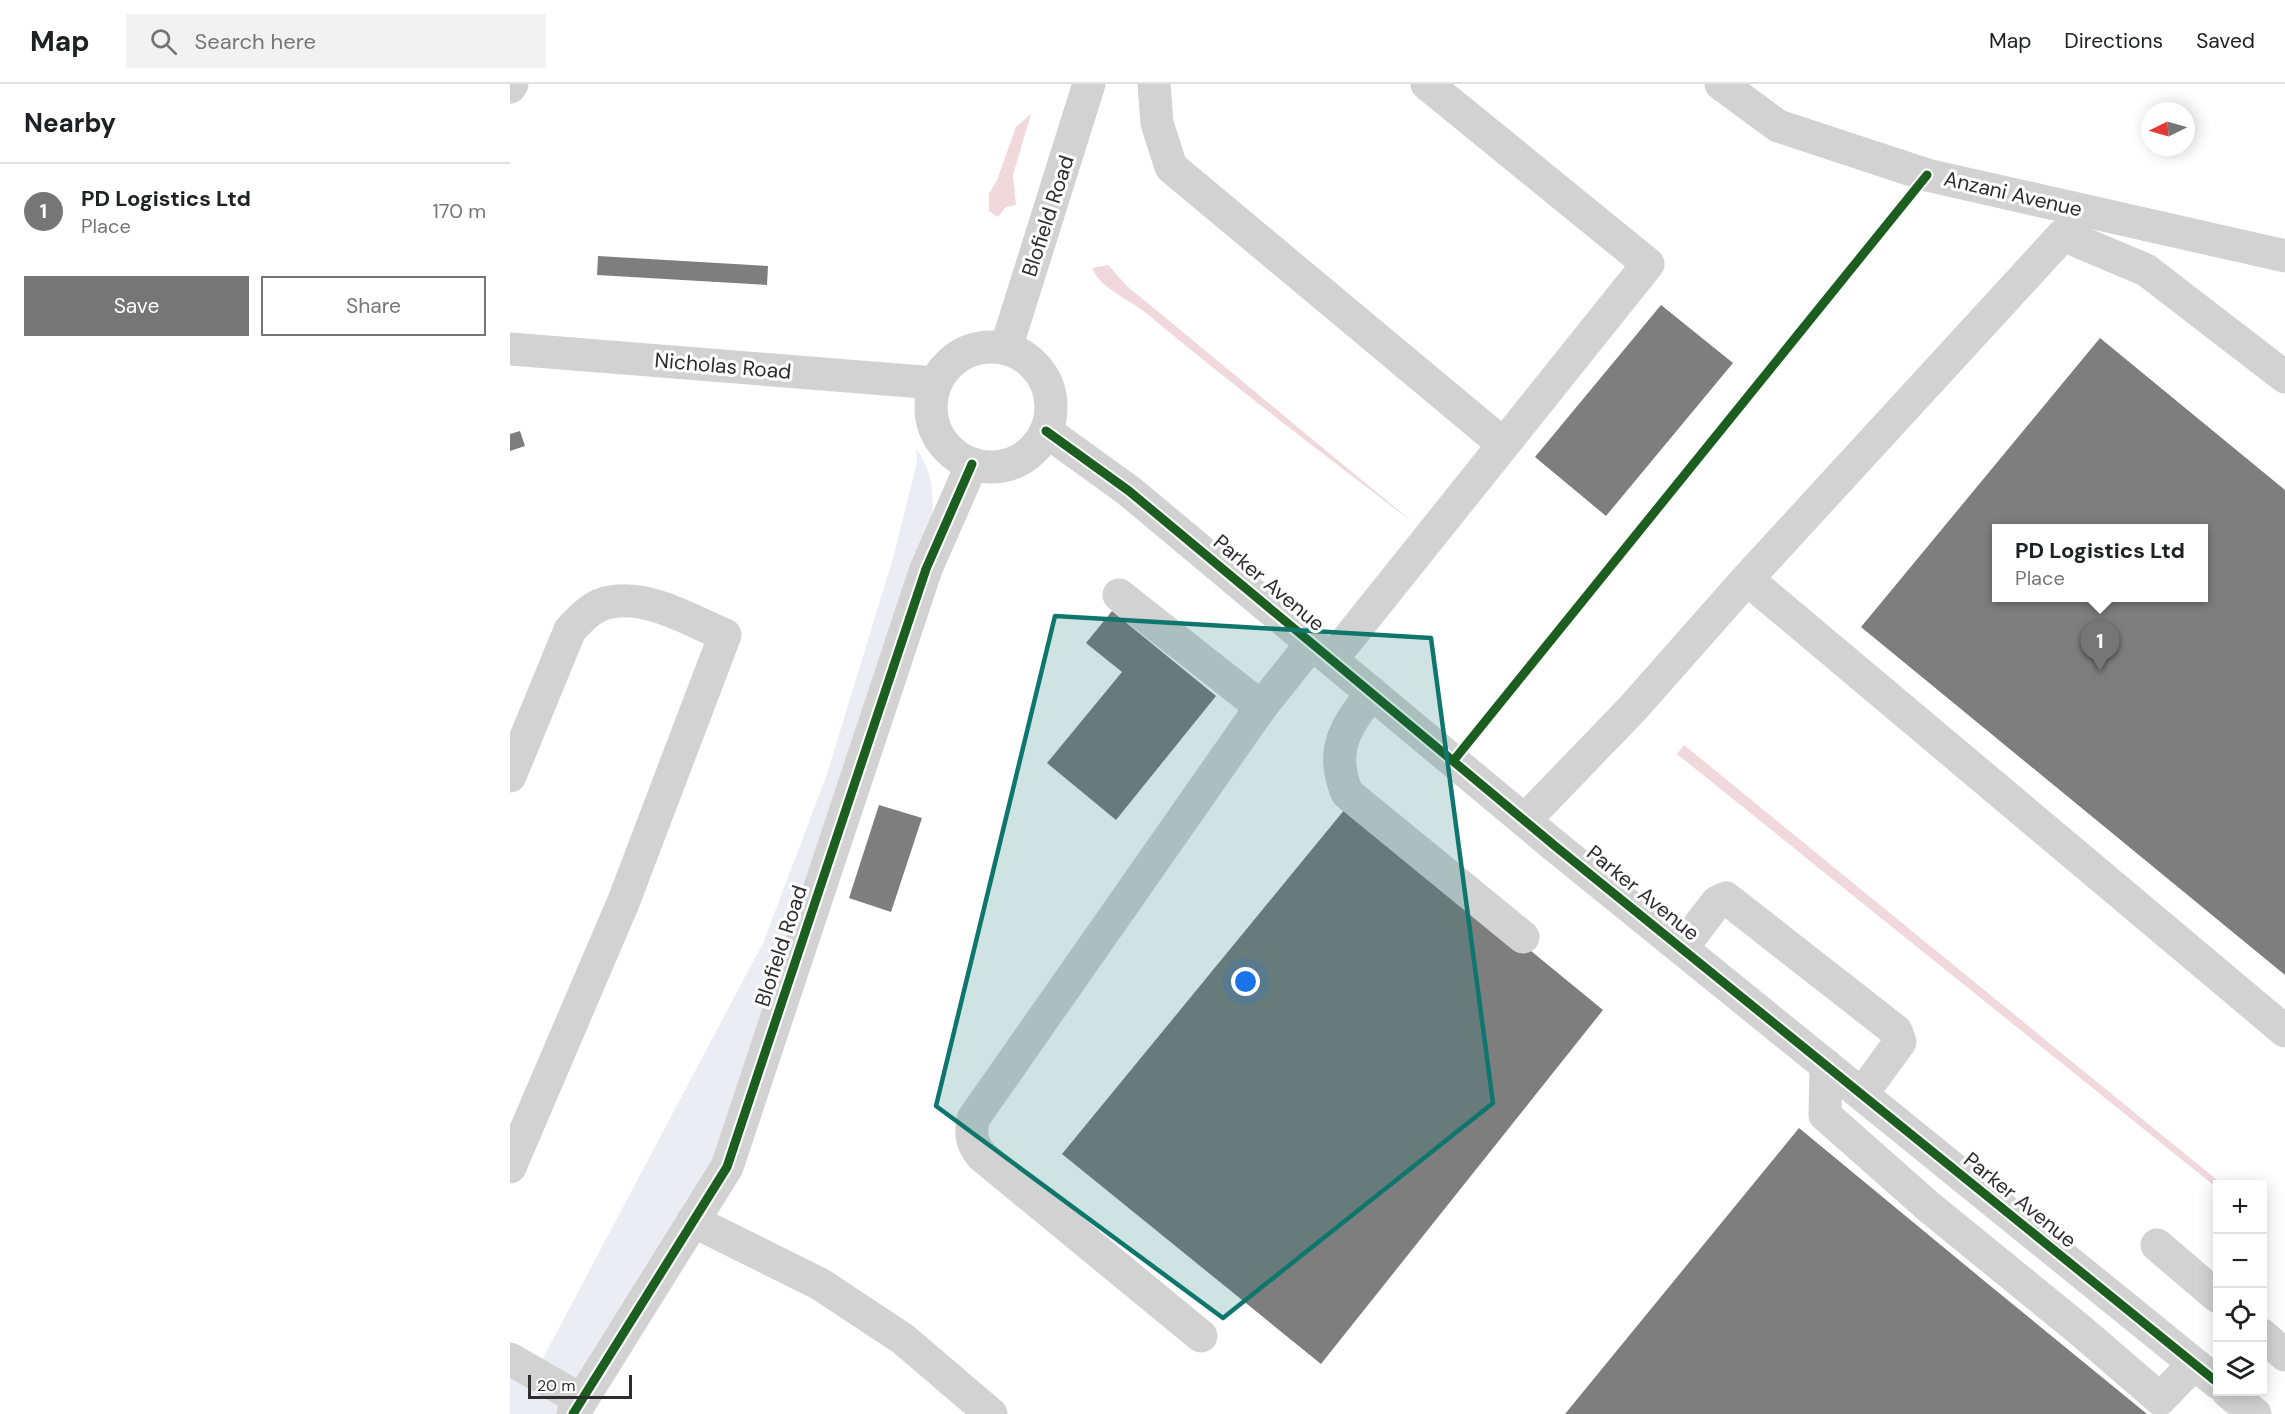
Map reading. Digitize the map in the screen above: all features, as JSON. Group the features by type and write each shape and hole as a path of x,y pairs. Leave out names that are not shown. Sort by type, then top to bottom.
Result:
{"street":[{"name":"Blofield Road","path":"1006,348 1089,84"},
{"path":"1154,84 1157,123 1171,167 1503,444"},
{"path":"1201,1336 982,1156 974,1147 970,1133 973,1119 1261,707 1322,651 1503,444 1648,264 1427,84"},
{"name":"Anzani Avenue","path":"1721,84 1778,126 1927,175 2285,256"},
{"path":"1526,819 1633,708 1747,579 2063,235 2146,270 2285,377"},
{"path":"985,347 1006,348 1025,357 1045,381 1050,401 1046,431 1034,448 1017,461 998,467 972,464 953,454 936,431 930,411 935,383 947,365 965,352 985,347"},
{"name":"Nicholas Road","path":"510,349 935,383"},
{"name":"Parker Avenue","path":"1046,431 1129,491 1682,948 2206,1374"},
{"name":"Blofield Road","path":"577,1407 727,1167 926,569 972,464"},
{"path":"1747,579 2285,1030"},
{"path":"1119,596 1261,707"},
{"path":"510,776 570,630 586,613 611,602 652,604 725,635 623,903 510,1167"},
{"path":"1372,693 1346,726 1341,746 1342,780 1347,793 1523,937"},
{"path":"1682,948 1717,902 1726,898 1896,1031 1900,1042 1862,1094"},
{"path":"1826,1065 1826,1115 1929,1207 2080,1329 2160,1399 2206,1374"},
{"path":"693,1221 820,1284 903,1339 991,1414"},
{"path":"2157,1245 2213,1294"},
{"path":"2267,1339 2285,1354"},
{"path":"510,1359 577,1407"},
{"path":"2233,1396 2255,1414"}],"highlighted area":[{"path":"1055,616 1431,638 1493,1103 1223,1318 936,1106"}],"shaded area":[{"path":"1031,114 1013,175 1016,205 1006,207 998,217 989,211 989,194 997,180 1016,127"},
{"path":"1108,265 1127,286 1415,524 1279,420 1146,313 1108,288 1092,268"},
{"path":"916,448 927,469 932,489 930,533 727,1137 560,1414 510,1414 510,1345 542,1360 764,941 827,774 893,558 917,462"},
{"path":"1684,745 2217,1180 2213,1180 2213,1185 1677,754"}],"building":[{"path":"598,256 768,266 767,285 597,275"},
{"path":"1661,305 1733,363 1606,516 1535,457"},
{"path":"2100,338 2285,490 2285,975 1861,627"},
{"path":"520,431 525,446 510,451 510,434"},
{"path":"1112,611 1216,696 1116,820 1047,763 1122,672 1086,643"},
{"path":"1350,803 1603,1010 1321,1364 1062,1154"},
{"path":"879,805 922,818 891,912 849,898"},
{"path":"1799,1128 1988,1284 2147,1414 1565,1414"}],"cycle path":[{"path":"1454,760 1927,175"},
{"path":"1046,431 1129,491 1555,846 2213,1379"},
{"path":"573,1414 727,1167 926,569 972,464"}],"place":[{"name":"PD Logistics Ltd","path":"2100,671"}]}
